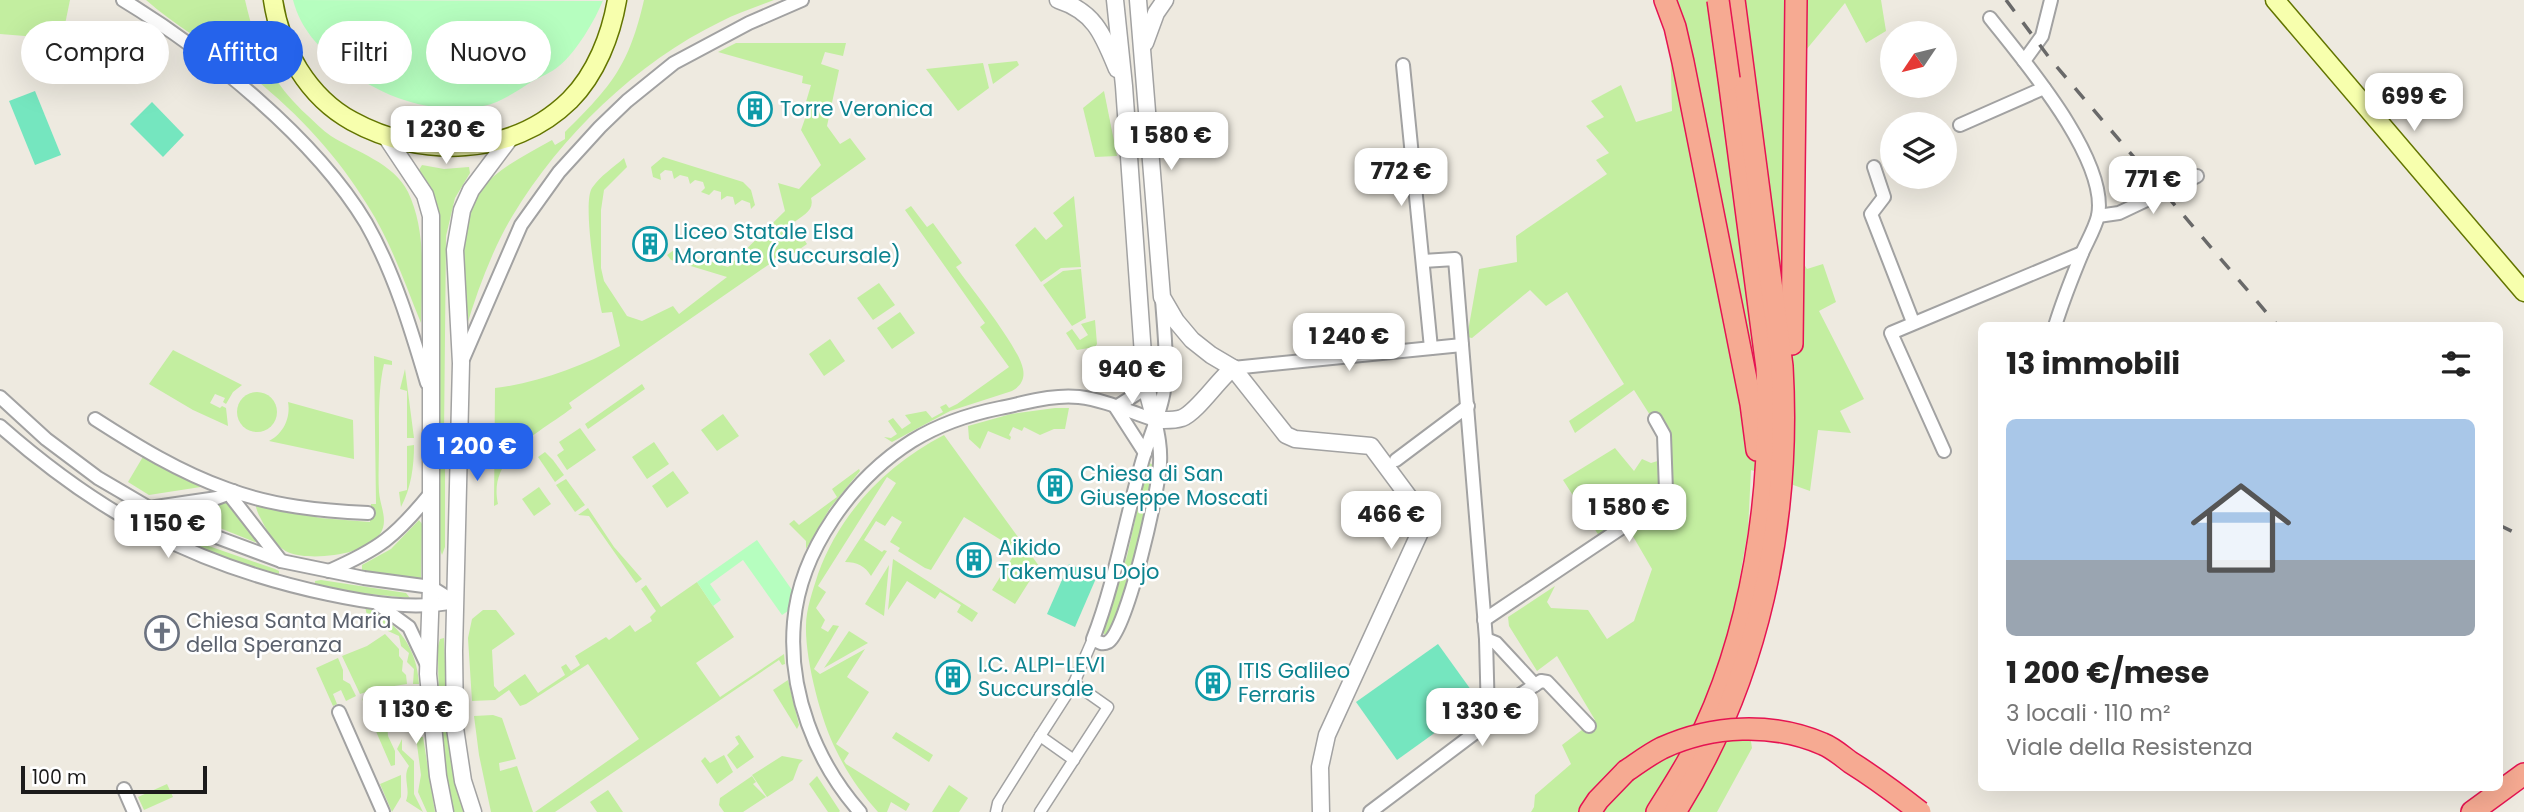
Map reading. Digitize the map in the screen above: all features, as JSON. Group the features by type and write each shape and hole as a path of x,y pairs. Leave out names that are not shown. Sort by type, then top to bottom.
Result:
{"highway":[{"path":"1665,0 1683,62 1755,424 1758,457 1753,515 1754,569"},
{"path":"1675,812 1708,757 1738,688 1755,632 1769,573 1779,512 1784,442 1783,366 1737,78 1717,0"},
{"path":"1657,812 1695,749 1712,713 1740,626 1754,569 1767,478 1769,407 1737,78 1734,0"},
{"path":"1779,512 1792,469 1796,433 1792,323 1796,0"},
{"path":"1590,812 1626,771 1660,749 1691,736 1723,730 1761,729 1800,736 1825,745 1879,780 1920,812"},
{"path":"2503,789 2524,774"},
{"path":"2472,812 2501,791"}],"main road":[{"path":"273,0 275,16 290,55 315,91 351,121 385,135 428,146 472,147 523,132 558,110 581,87 603,49 614,19 617,0"},
{"path":"1717,0 1728,0"},
{"path":"2275,0 2524,292"}],"street":[{"path":"123,0 209,60 290,130 346,194 366,224 395,286 430,391"},
{"path":"461,363 516,236 539,197 600,127 654,78 674,64 749,23 802,0"},
{"path":"1058,0 1073,5 1094,20 1124,86"},
{"path":"1093,639 1103,643 1109,641 1125,609 1148,529 1160,462 1155,420 1145,383 1124,86 1115,0"},
{"path":"1009,812 997,808 1074,683 1108,602 1145,453 1165,389 1162,298 1138,0"},
{"path":"1143,49 1156,13 1165,0"},
{"path":"2024,61 2042,36 2051,0"},
{"path":"1990,18 2044,88 2080,143 2095,177 2098,216 2056,322"},
{"path":"1403,65 1432,348"},
{"path":"1960,125 2044,88"},
{"path":"385,135 425,195 431,216 431,587 428,674 438,776 445,812"},
{"path":"473,812 457,754 455,728 461,363 455,250 462,210 471,190 510,138"},
{"path":"1874,167 1884,197 1871,214 1913,322"},
{"path":"2098,216 2119,213 2197,176"},
{"path":"1944,452 1891,333 2082,253"},
{"path":"1370,812 1484,726 1488,716 1485,620 1455,259 1423,261"},
{"path":"1162,298 1192,340 1233,368 1290,438 1371,446 1417,508 1422,520 1421,530 1327,735 1320,767 1321,812"},
{"path":"860,812 832,777 819,754 804,708 793,655 794,620 807,568 838,513 895,452 953,421 990,410 1063,397 1087,398 1155,420 1171,421 1190,413 1233,368 1462,345"},
{"path":"1116,407 1138,393 1145,383"},
{"path":"0,397 46,439 98,478 168,519 281,561 431,587 455,601"},
{"path":"1396,460 1468,406"},
{"path":"1116,407 1145,453"},
{"path":"95,419 150,454 230,491 321,511 368,513"},
{"path":"1485,620 1663,500 1666,491 1664,435 1655,419"},
{"path":"0,426 29,452 98,503 159,538 223,566 292,586 379,604 429,605 455,601"},
{"path":"149,508 217,498 230,491"},
{"path":"230,491 241,513 281,561"},
{"path":"328,571 360,557 390,539 430,494"},
{"path":"159,538 168,519"},
{"path":"292,586 299,566"},
{"path":"379,604 409,627 418,642 428,674"},
{"path":"1486,639 1496,643 1535,685"},
{"path":"1488,716 1545,681 1589,726"},
{"path":"1040,812 1108,708 1074,683"},
{"path":"339,712 383,812"},
{"path":"1040,736 1074,760"},
{"path":"124,789 134,812"}],"green space":[{"path":"0,0 70,0 66,21 21,21 21,36 0,34"},
{"path":"146,0 245,0 251,21 183,21 183,28"},
{"path":"293,0 603,0 578,45 551,71 551,21 426,21 426,84 528,84 496,102 464,108 427,106 391,95 369,84 412,84 412,21 317,21 317,43 296,11"},
{"path":"644,0 774,0 720,22 659,58 630,80 577,130 532,186 505,228 486,270 466,328 465,237 473,203 488,181 505,168 552,140 555,145 565,139 565,132 607,87 625,58"},
{"path":"1669,0 1881,0 1884,21 1880,21 1880,35 1866,43 1845,3 1806,50 1799,256 1807,269 1823,264 1836,302 1819,311 1864,399 1840,411 1851,433 1818,430 1810,491 1751,470 1748,530 1726,657 1698,726 1750,735 1752,748 1717,812 1531,812 1535,795 1571,764 1562,745 1595,720 1557,656 1537,671 1509,626 1508,617 1555,586 1547,602 1551,608 1588,610 1607,639 1634,621 1652,569 1627,526 1603,542 1563,480 1615,448 1634,471 1642,459 1651,463 1664,459 1664,437 1634,390 1575,433 1569,421 1624,384 1567,292 1546,306 1530,290 1472,338 1467,337 1479,269 1517,262 1516,236 1607,174 1596,160 1609,153 1586,126 1604,117 1591,101 1621,85 1636,122 1672,111"},
{"path":"736,43 846,43 843,56 825,52 821,64 839,70 827,126 840,144 850,138 866,159 811,198 809,210 793,223 807,244 787,258 784,254 569,403 572,408 519,447 501,472 497,487 498,504 494,506 495,388 560,373 620,346 612,312 602,313 591,248 589,197 599,180 624,158 627,167 604,190 601,210 601,268 604,281 627,316 642,321 673,306 679,314 727,277 671,260 667,255 674,250 728,267 785,211 778,183 799,189 821,165 801,130 807,113 803,112 811,85 802,83 803,76 718,52"},
{"path":"1017,61 1019,65 993,84 988,64"},
{"path":"983,63 989,88 958,111 926,69"},
{"path":"261,84 280,84 294,102 328,134 374,159 402,182 414,207 421,240 421,323 376,220 341,166 293,112"},
{"path":"35,91 61,155 35,165 9,101"},
{"path":"1104,91 1117,156 1095,157 1083,108"},
{"path":"152,102 184,135 163,157 130,124"},
{"path":"663,157 743,182 751,190 755,205 751,209 750,203 742,200 735,205 733,197 727,196 721,200 721,192 714,190 709,195 701,192 705,188 703,182 695,180 690,184 688,177 680,175 674,179 672,171 665,170 660,174 661,180 653,177 651,167"},
{"path":"422,165 444,169 469,167 470,173 455,198 446,236 444,436 438,436 439,216 428,183 419,170"},
{"path":"1074,196 1081,267 1061,268 1041,282 1015,245 1035,227 1046,240 1063,226 1053,213"},
{"path":"911,206 927,227 933,223 962,263 956,267 1013,347 1020,359 1023,379 1012,391 950,411 892,442 884,437 891,438 897,434 888,421 893,418 902,429 911,423 905,415 926,411 932,418 943,412 940,407 946,404 949,408 957,404 1009,367 980,327 985,323 905,210"},
{"path":"1081,269 1086,318 1072,326 1043,285 1063,271"},
{"path":"879,283 895,305 873,320 857,298"},
{"path":"900,312 915,333 892,349 877,328"},
{"path":"1095,320 1097,344 1095,347 1077,350 1066,333 1072,329 1080,340 1088,335 1081,324"},
{"path":"830,339 845,361 824,376 809,354"},
{"path":"173,350 242,385 233,392 226,404 223,402 225,398 215,394 210,403 226,408 228,426 193,410 149,384"},
{"path":"374,356 392,361 392,365 384,364 380,394 379,480 383,529 373,541 352,551 325,556 290,553 277,544 264,526 256,502 320,518 370,522 371,504 376,504"},
{"path":"405,369 414,438 407,438 407,391 400,389"},
{"path":"642,384 645,389 588,429 585,424"},
{"path":"257,392 271,398 277,412 271,426 257,432 243,426 237,412 243,398"},
{"path":"288,402 353,420 354,459 269,441 285,425"},
{"path":"1069,408 1065,429 1054,429 1040,435 1024,427 1022,431 1013,427 1010,440 988,431 980,449 969,439 968,426 1011,414"},
{"path":"723,414 739,436 717,451 701,430"},
{"path":"580,428 596,450 567,470 557,455 564,450 559,442"},
{"path":"944,435 1039,566 1015,604 992,590 1017,550 964,517 931,570 898,551 900,548 890,542 902,522 892,516 885,526 876,521 864,540 882,552 887,551 871,576 860,565 845,562 896,483 887,477 818,586 826,592 816,608 825,620 821,628 828,632 833,625 839,626 814,669 820,674 865,649 847,677 869,692 836,744 849,753 844,761 846,764 910,804 906,811 891,802 887,812 878,812 845,767 830,738 815,690 808,655 807,613 827,552 852,511 884,476"},
{"path":"654,442 669,464 647,479 632,457"},
{"path":"414,445 411,477 407,492 401,507 399,492 407,490 407,446"},
{"path":"439,451 445,451 445,547 442,555 439,546"},
{"path":"545,452 564,475 555,482 538,457"},
{"path":"144,455 207,486 149,495 128,482"},
{"path":"1148,462 1153,465 1142,529 1117,612 1109,633 1105,635 1102,631 1127,556"},
{"path":"859,469 830,508 806,549 806,541 789,524 794,520 799,525 837,497 832,489"},
{"path":"673,471 689,493 667,508 652,486"},
{"path":"566,479 585,505 575,512 556,485"},
{"path":"539,487 551,504 534,516 522,499"},
{"path":"221,501 230,503 260,544 175,510"},
{"path":"588,508 614,547 642,579 636,583 589,516 578,515"},
{"path":"419,520 422,524 421,580 362,570 362,565 391,549"},
{"path":"183,537 275,569 279,574 250,568 187,543"},
{"path":"757,540 792,590 788,611 782,615 743,560 710,584 721,600 713,606 697,582"},
{"path":"893,559 978,613 972,622 957,612 961,605 940,592 935,599 907,581 888,610"},
{"path":"1069,564 1097,576 1075,627 1047,614"},
{"path":"889,565 884,616 865,604"},
{"path":"315,581 406,593 410,598 359,593 315,584"},
{"path":"697,582 734,637 696,663 720,697 784,654 785,664 782,665 779,660 555,812 535,812 639,739 588,664 520,706 509,690 495,700 472,701 468,638 472,619 483,610 496,610 515,634 492,650 494,686 499,692 525,674 538,693 565,675 561,667 566,664 571,671 580,665 575,656 606,637 609,640 630,625 635,632 652,621 650,617 656,611 641,589 646,585 661,607"},
{"path":"365,607 387,620 404,638 414,659 419,684 413,684 414,669 407,662 409,653 401,646 399,636 388,631 382,621 374,622 368,619"},
{"path":"849,631 868,643 824,668"},
{"path":"385,634 399,649 407,684 360,694 342,656 367,646"},
{"path":"444,638 448,733 463,812 454,812 443,750 438,646 440,639"},
{"path":"1438,644 1479,701 1397,760 1356,702"},
{"path":"338,658 343,670 343,680 350,684 356,696 346,701 341,690 333,694 337,704 333,706 316,668"},
{"path":"788,680 799,725 797,729 773,690"},
{"path":"385,692 388,736 395,751 395,765 391,766 362,699"},
{"path":"493,715 502,718 516,759 499,763 500,771 517,766 533,812 491,812 474,716"},
{"path":"896,732 933,755 929,762 892,738"},
{"path":"739,735 754,757 737,769 727,755 739,744 735,737"},
{"path":"416,737 423,737 435,812 427,812 418,792 421,775"},
{"path":"402,739 402,750 414,761 414,794 423,812 406,801 406,774 409,766 397,749"},
{"path":"724,755 733,772 717,784 701,761 705,757 710,763"},
{"path":"782,756 803,760 793,780 767,797 752,775"},
{"path":"401,775 401,797 392,812 380,784"},
{"path":"752,776 756,782 753,784 766,797 743,812 724,812 719,805 720,798"},
{"path":"817,776 839,812 828,812 809,784"},
{"path":"167,784 173,797 144,810 138,797"},
{"path":"949,785 968,798 959,812 932,812"},
{"path":"608,790 623,812 597,812 590,802"}],"railway":[{"path":"2006,0 2051,60 2275,322"},
{"path":"2503,527 2524,537"}],"place":[{"name":"Torre Veronica","path":"755,109"},
{"name":"Liceo Statale Elsa Morante (succursale)","path":"650,244"},
{"name":"Chiesa di San Giuseppe Moscati","path":"1055,486"},
{"name":"Aikido Takemusu Dojo","path":"974,560"},
{"name":"Chiesa Santa Maria della Speranza","path":"162,633"},
{"name":"I.C. ALPI-LEVI Succursale","path":"953,677"},
{"name":"ITIS Galileo Ferraris","path":"1213,683"}]}
